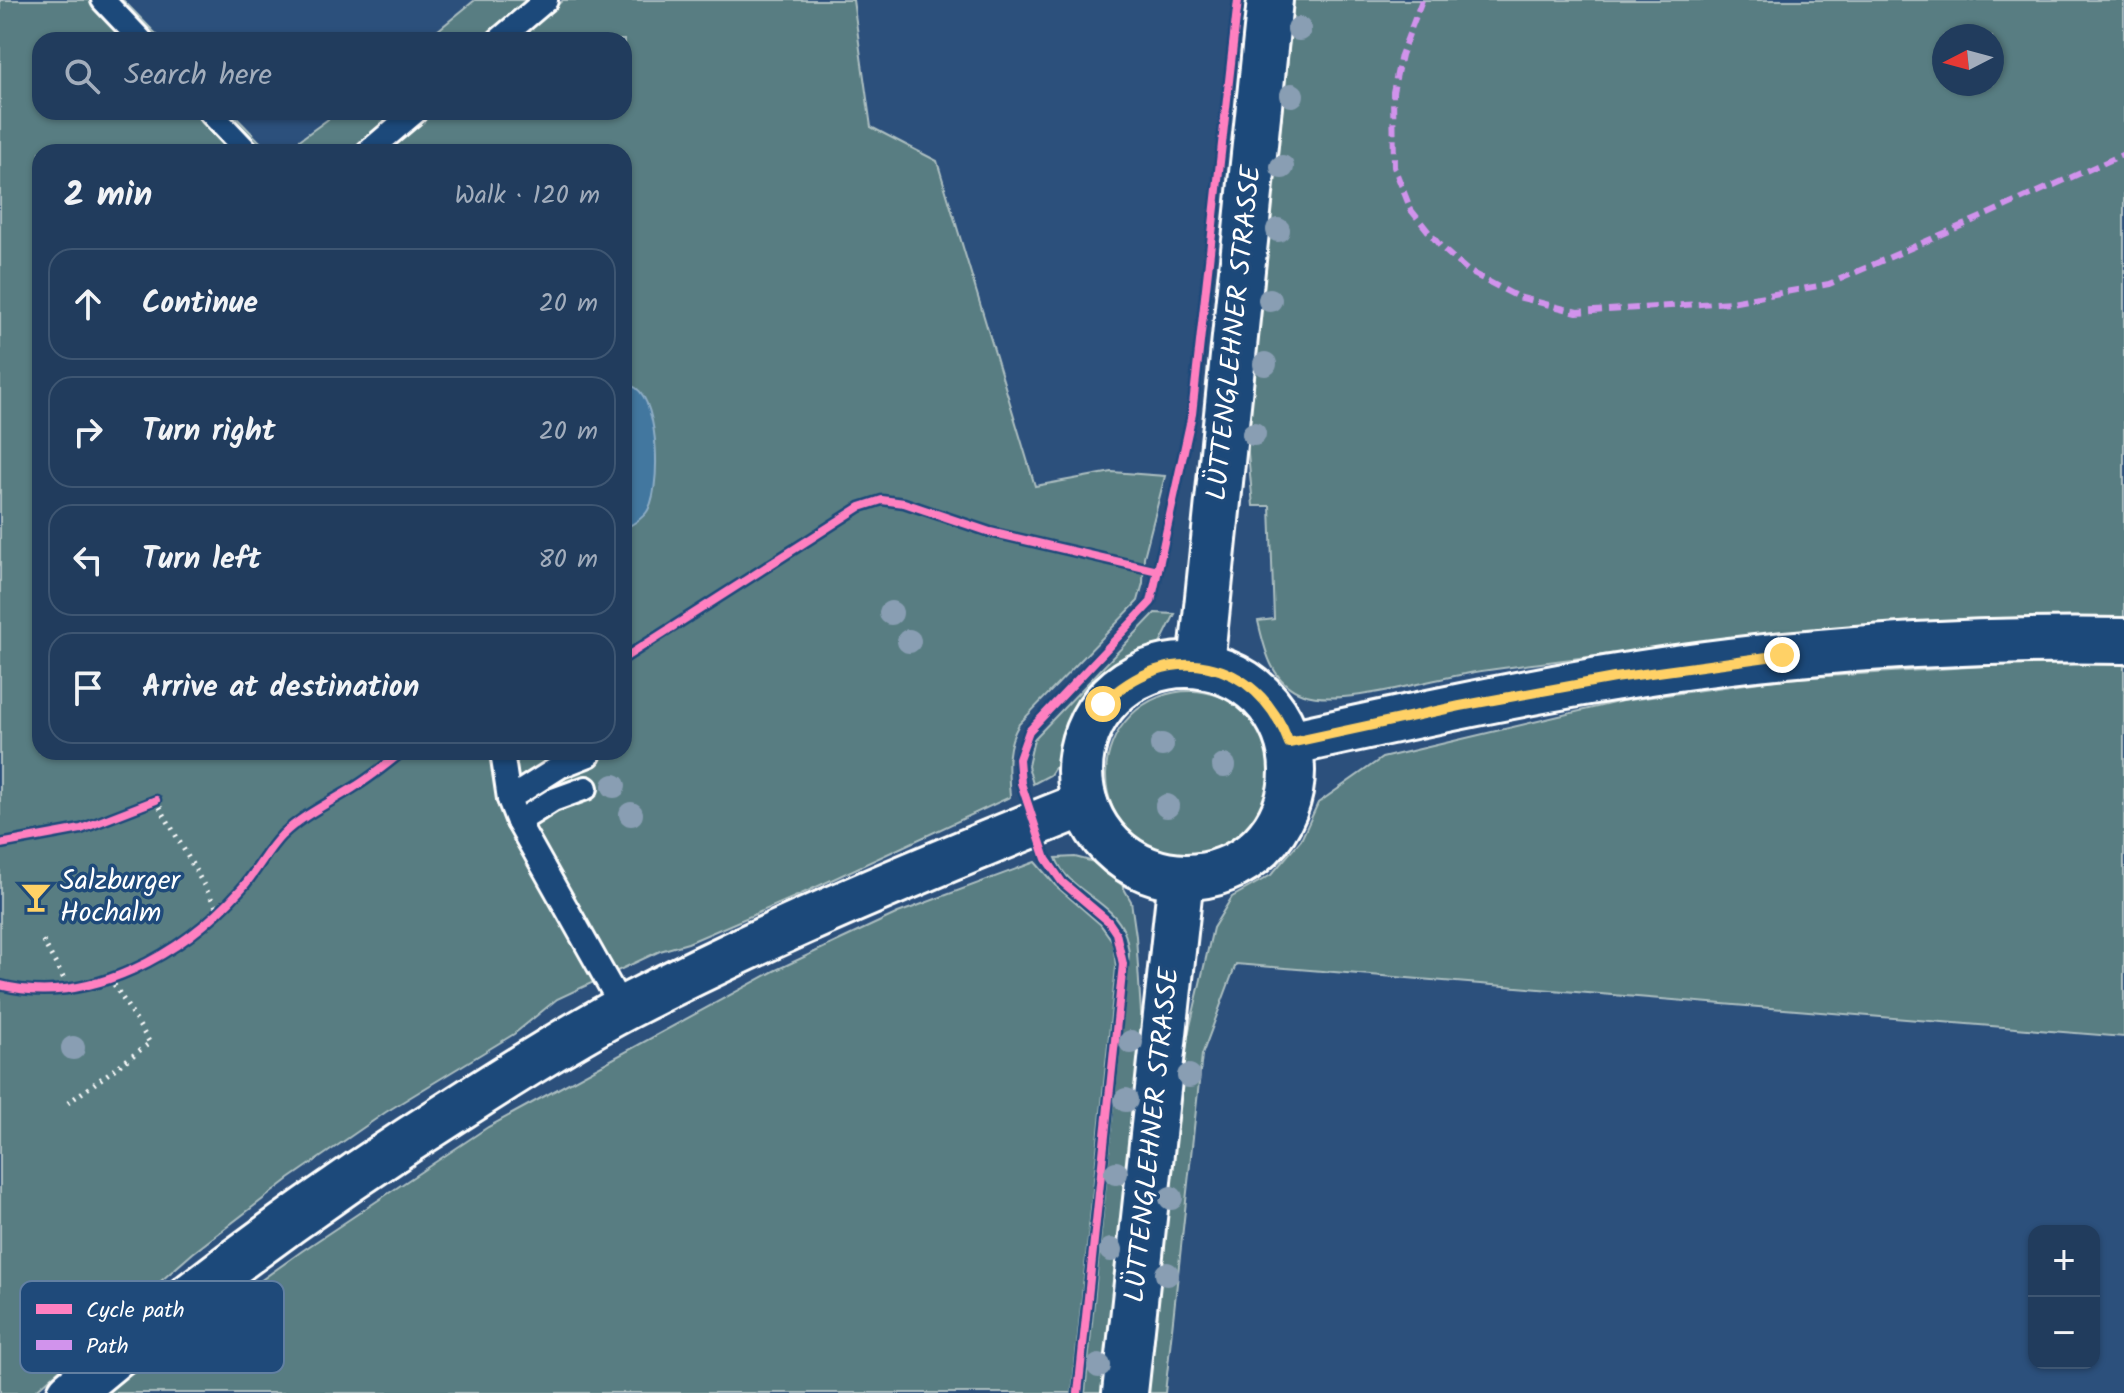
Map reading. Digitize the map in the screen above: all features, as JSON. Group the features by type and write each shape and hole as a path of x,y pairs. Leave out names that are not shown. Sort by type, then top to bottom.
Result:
{"main road":[{"name":"LÜTTENGLEHNER STRASSE","path":"1201,665 1270,0"},
{"path":"1289,743 1460,706 1614,678 1782,655 1921,644 2124,641"},
{"path":"1201,665 1238,678 1255,690 1281,723 1289,743 1292,764 1287,805 1267,840 1237,864 1218,872 1181,877 1159,874 1138,866 1104,838 1085,804 1080,762 1084,741 1103,704 1117,689 1155,669 1201,665"},
{"path":"209,1281 284,1224 442,1118 623,1009 820,913 1085,804"},
{"name":"LÜTTENGLEHNER STRASSE","path":"1125,1393 1181,877"},
{"path":"70,1393 94,1373"}],"lane":[{"path":"103,0 133,32"},
{"path":"508,32 546,0"},
{"path":"218,120 240,144"},
{"path":"377,144 406,120"},
{"path":"503,760 509,799 518,822 623,1009"},
{"path":"509,799 561,766 576,760"},
{"path":"518,822 553,800 586,788"}],"path":[{"path":"156,800 219,912"},
{"path":"43,941 69,988"},
{"path":"68,1103 150,1043 110,978"}],"green space":[{"path":"0,0 123,0 154,32 32,32 32,120 239,120 262,144 32,144 32,760 632,760 632,144 294,144 327,120 632,120 632,32 526,32 563,0 853,0 871,127 937,161 1035,486 1112,472 1165,476 1144,557 1143,583 1138,601 1019,724 1009,750 1010,797 797,896 688,943 660,951 557,999 514,1034 386,1112 289,1179 161,1281 20,1281 20,1373 56,1373 33,1393 0,1393"},
{"path":"475,0 534,0 496,32 436,32"},
{"path":"1294,0 2124,0 2124,618 1974,619 1824,630 1487,670 1382,692 1319,697 1303,694 1283,682 1267,654 1258,621 1274,619 1270,506 1253,506 1247,442"},
{"path":"1155,613 1175,614 1158,648 1100,685 1079,715 1063,755 1050,775 1033,784 1028,766 1034,739"},
{"path":"2064,661 2124,663 2124,1037 1236,964 1202,1055 1165,1393 1145,1393 1184,1052 1213,928 1232,897 1271,875 1301,840 1318,803 1382,758 1622,701 1782,679"},
{"path":"1190,691 1222,698 1237,705 1249,716 1260,728 1267,743 1274,775 1267,807 1260,822 1249,834 1237,845 1222,852 1190,859 1158,852 1143,845 1131,834 1120,822 1113,807 1106,775 1113,743 1120,728 1131,716 1143,705 1158,698"},
{"path":"1075,857 1094,862 1122,885 1131,901 1142,1028 1104,1393 1085,1393 1129,953 1119,922 1070,879 1056,858"},
{"path":"1035,862 1055,885 1100,924 1113,942 1116,967 1072,1393 107,1393 131,1373 284,1373 284,1281 260,1281 488,1127 774,971 898,913"}],"water":[{"path":"632,387 644,397 650,411 656,449 654,487 651,503 644,515 632,524"}],"marked path":[{"path":"1422,0 1401,55 1393,92 1394,167 1411,210 1441,247 1468,271 1518,297 1577,312 1731,302 1829,284 2124,154"}],"cycle path":[{"path":"1078,1393 1123,964 1116,933 1108,921 1062,882 1046,859 1021,783 1019,759 1029,731 1151,602 1192,414 1238,0"},
{"path":"632,653 860,507 882,500 904,503 990,532 1158,571"},
{"path":"0,985 34,990 68,989 101,982 133,970 164,953 219,912 290,828 392,760"},
{"path":"0,844 81,829 156,800"}],"place":[{"name":"Salzburger Hochalm","path":"36,897"}],"route":[{"path":"1103,704 1117,689 1155,669 1201,665 1238,678 1255,690 1270,705 1289,743 1460,706 1614,678 1782,655"}]}
